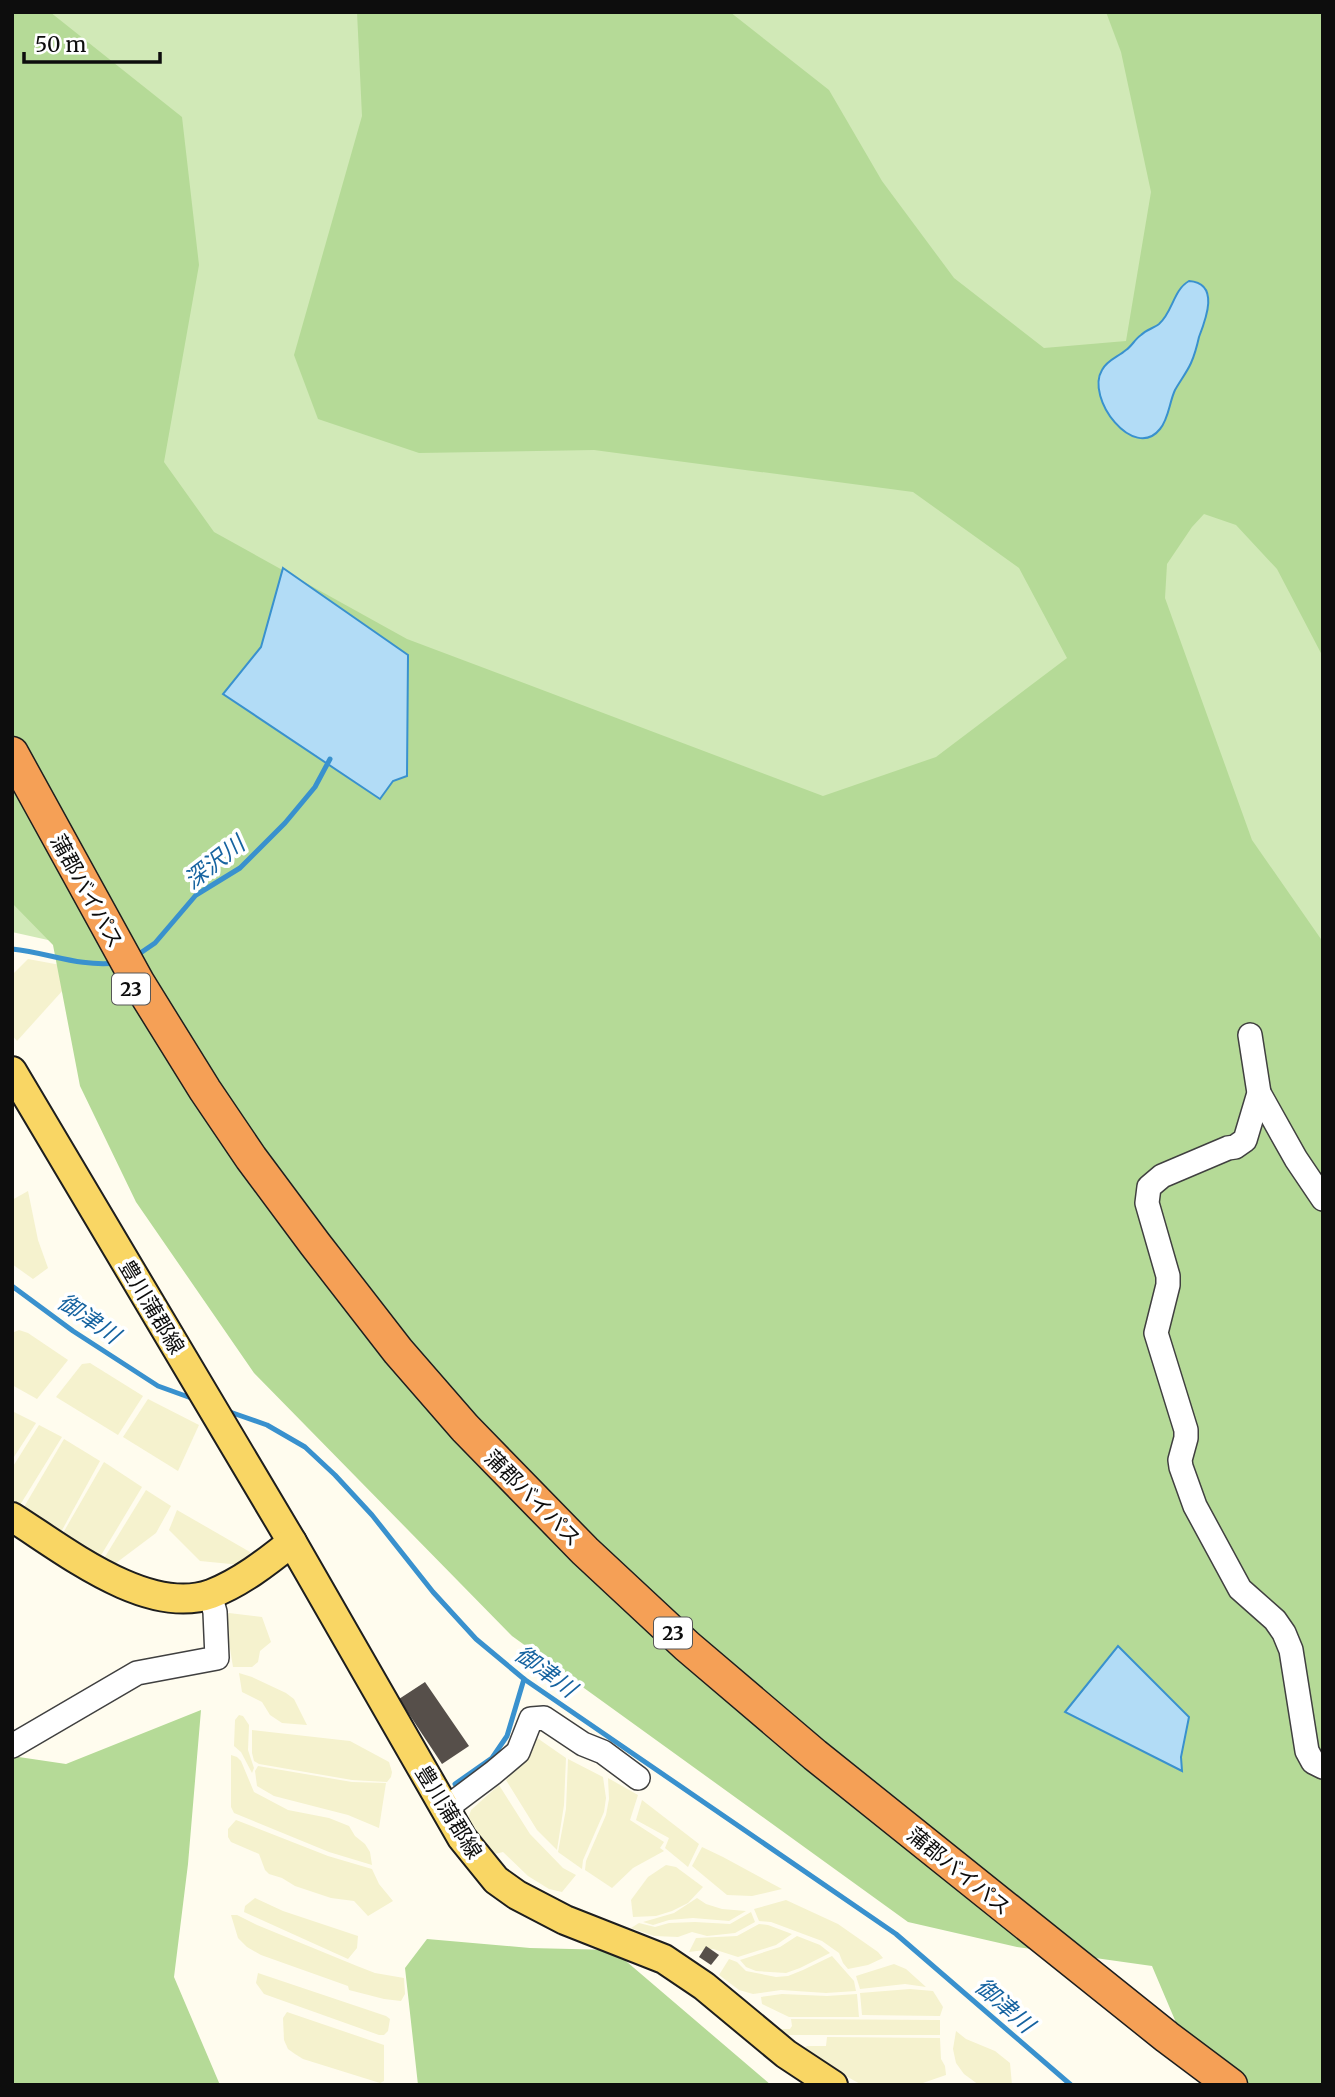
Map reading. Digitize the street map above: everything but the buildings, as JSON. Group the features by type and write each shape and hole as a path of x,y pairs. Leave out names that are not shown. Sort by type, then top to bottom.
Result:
{"highway":[{"name":"蒲郡バイパス","path":"12,753 73,878"},
{"name":"蒲郡バイパス","path":"12,775 202,1093 275,1209 381,1348 492,1476 746,1711 1213,2085"},
{"name":"蒲郡バイパス","path":"202,1093 398,1351 465,1428 585,1551 687,1646 815,1755 1167,2037 1231,2085"}],"main road":[{"name":"豊川蒲郡線","path":"12,1071 292,1542 462,1838 481,1863 496,1880 517,1895 565,1920 664,1959 704,1986 786,2054 833,2085"},
{"path":"12,1517 112,1580 138,1591 165,1597 189,1598 210,1594 254,1571 292,1542"}],"street":[{"path":"1250,1035 1259,1093 1296,1159 1323,1199"},
{"path":"1259,1093 1245,1140 1235,1147 1171,1171 1149,1187 1147,1203 1168,1276 1156,1333 1186,1430 1180,1460 1183,1477 1195,1506 1240,1589 1275,1620 1284,1633 1294,1661 1307,1751 1313,1762 1323,1767"},
{"path":"12,1746 138,1673 217,1658 215,1612 210,1594"},
{"path":"445,1809 518,1752 531,1719 544,1718 583,1744 603,1752 638,1779"}],"shaded area":[{"path":"28,959 82,969 17,1041 12,1035 12,975"},
{"path":"28,1191 38,1240 48,1268 33,1279 12,1264 12,1200"},
{"path":"19,1330 28,1333 68,1360 37,1399 12,1385 12,1333"},
{"path":"90,1363 143,1396 118,1435 56,1397 82,1364"},
{"path":"148,1399 199,1425 178,1471 123,1437"},
{"path":"12,1411 36,1423 12,1460"},
{"path":"39,1425 62,1437 20,1505 12,1499 12,1468"},
{"path":"64,1439 100,1461 61,1532 24,1507"},
{"path":"104,1462 142,1487 100,1557 63,1533"},
{"path":"146,1490 171,1506 156,1533 112,1566 103,1560"},
{"path":"177,1510 250,1552 248,1562 241,1565 200,1561 169,1530"},
{"path":"229,1613 262,1617 271,1642 260,1651 258,1662 252,1667 233,1667 225,1617"},
{"path":"239,1673 294,1699 307,1725 282,1723 270,1715 262,1702 242,1692"},
{"path":"239,1715 243,1716 249,1725 248,1750 254,1768 252,1773 241,1752 234,1746 235,1720"},
{"path":"252,1730 350,1741 389,1762 391,1777 387,1782 352,1780 259,1764 254,1761 252,1753"},
{"path":"530,1733 566,1758 564,1805 557,1850 537,1830 506,1780 520,1764"},
{"path":"231,1755 241,1761 254,1792 288,1810 329,1818 349,1826 370,1852 372,1865 329,1852 234,1813 231,1807"},
{"path":"568,1759 603,1777 606,1798 604,1812 583,1860 582,1869 558,1852 566,1809"},
{"path":"258,1766 352,1782 386,1783 379,1828 348,1815 274,1796 257,1786 255,1771"},
{"path":"608,1778 638,1795 630,1820 664,1842 660,1848 664,1851 633,1868 612,1888 585,1870 586,1861 606,1815 609,1799"},
{"path":"499,1785 530,1834 563,1868 576,1875 562,1892 549,1889 528,1876 503,1852 495,1854 468,1819 471,1810"},
{"path":"642,1800 699,1844 688,1867 665,1848 669,1838 636,1820"},
{"path":"236,1820 328,1856 372,1869 379,1884 393,1901 368,1916 354,1901 331,1898 269,1874 259,1854 231,1842 228,1829"},
{"path":"702,1847 782,1889 752,1896 727,1895 692,1866"},
{"path":"666,1865 676,1867 703,1887 688,1903 672,1911 656,1916 633,1917 631,1900 648,1877"},
{"path":"255,1898 283,1911 358,1936 357,1948 348,1959 244,1912 245,1906"},
{"path":"697,1898 722,1909 746,1911 729,1921 693,1918 669,1920 653,1925 643,1922 674,1913"},
{"path":"786,1900 838,1924 883,1958 868,1965 848,1969 839,1953 822,1941 771,1922 759,1921 754,1909"},
{"path":"751,1912 755,1922 735,1933 707,1936 692,1932 678,1937 654,1936 631,1928 639,1923 655,1927 669,1923 730,1924"},
{"path":"231,1915 237,1915 375,1973 404,1978 405,1994 401,2001 349,1990 348,1986 261,1955 238,1938"},
{"path":"759,1924 792,1934 776,1945 738,1957 713,1949 689,1952 696,1938 737,1936"},
{"path":"797,1936 820,1945 830,1953 786,1973 756,1971 746,1967 740,1960 780,1947"},
{"path":"832,1956 854,1981 856,1991 826,1993 781,1990 753,1994 739,1990 719,1975 729,1959 737,1962 746,1971 776,1977 788,1976"},
{"path":"894,1964 906,1969 926,1987 905,1984 860,1989 856,1976"},
{"path":"258,1973 386,2016 390,2019 388,2031 379,2035 264,1994 256,1983"},
{"path":"910,1989 933,1991 943,2007 940,2016 862,2015 860,1993"},
{"path":"782,1994 857,1994 859,2017 789,2017 762,2004 761,1997"},
{"path":"287,2012 384,2045 384,2081 380,2083 303,2059 295,2054 288,2049 284,2040 283,2018"},
{"path":"791,2019 940,2020 940,2035 783,2035 776,2029 790,2029"},
{"path":"956,2031 966,2039 995,2051 1010,2063 1012,2085 979,2085 964,2074 956,2063 953,2049"},
{"path":"827,2037 940,2038 941,2059 946,2075 917,2085 862,2085 801,2051 807,2046 826,2046"}],"green space":[{"path":"12,12 1323,12 1323,2061 57,942 12,932"},
{"path":"12,12 50,12 182,117 199,265 164,462 214,532 407,639 823,796 936,757 1067,658 1019,568 913,492 594,450 419,453 318,419 294,355 362,116 357,12 730,12 829,90 882,181 954,278 1044,348 1126,341 1151,192 1121,52 1106,12 1323,12 1323,657 1277,569 1236,525 1204,514 1167,564 1165,598 1252,840 1323,942 1323,2085 1226,2085 1197,2072 1152,1966 1017,1947 908,1922 512,1636 254,1373 136,1202 80,1086 53,945 12,903"},
{"path":"201,1710 188,1864 174,1977 220,2085 12,2085 12,1756 66,1764"},
{"path":"427,1939 530,1948 613,1950 771,2085 418,2085 405,1968"}],"water":[{"path":"1189,281 1199,283 1208,295 1205,321 1195,353 1175,390 1163,425 1149,437 1138,438 1126,432 1106,410 1100,396 1102,370 1143,333 1164,319 1180,290"},
{"path":"283,568 408,655 407,776 393,781 380,799 223,694 261,647"},
{"path":"1118,1646 1189,1717 1181,1757 1182,1771 1065,1712"}],"waterway":[{"name":"深沢川","path":"136,956 155,943 196,895 240,868 285,823 315,787 330,759"},
{"name":"深沢川","path":"12,949 89,963 117,963"},
{"name":"御津川","path":"12,1286 73,1331 158,1386 194,1399"},
{"name":"御津川","path":"227,1411 267,1425 305,1447 372,1515 433,1592 476,1639 524,1679 896,1934 1071,2085"},
{"path":"455,1784 492,1758 507,1736 524,1679"}]}
